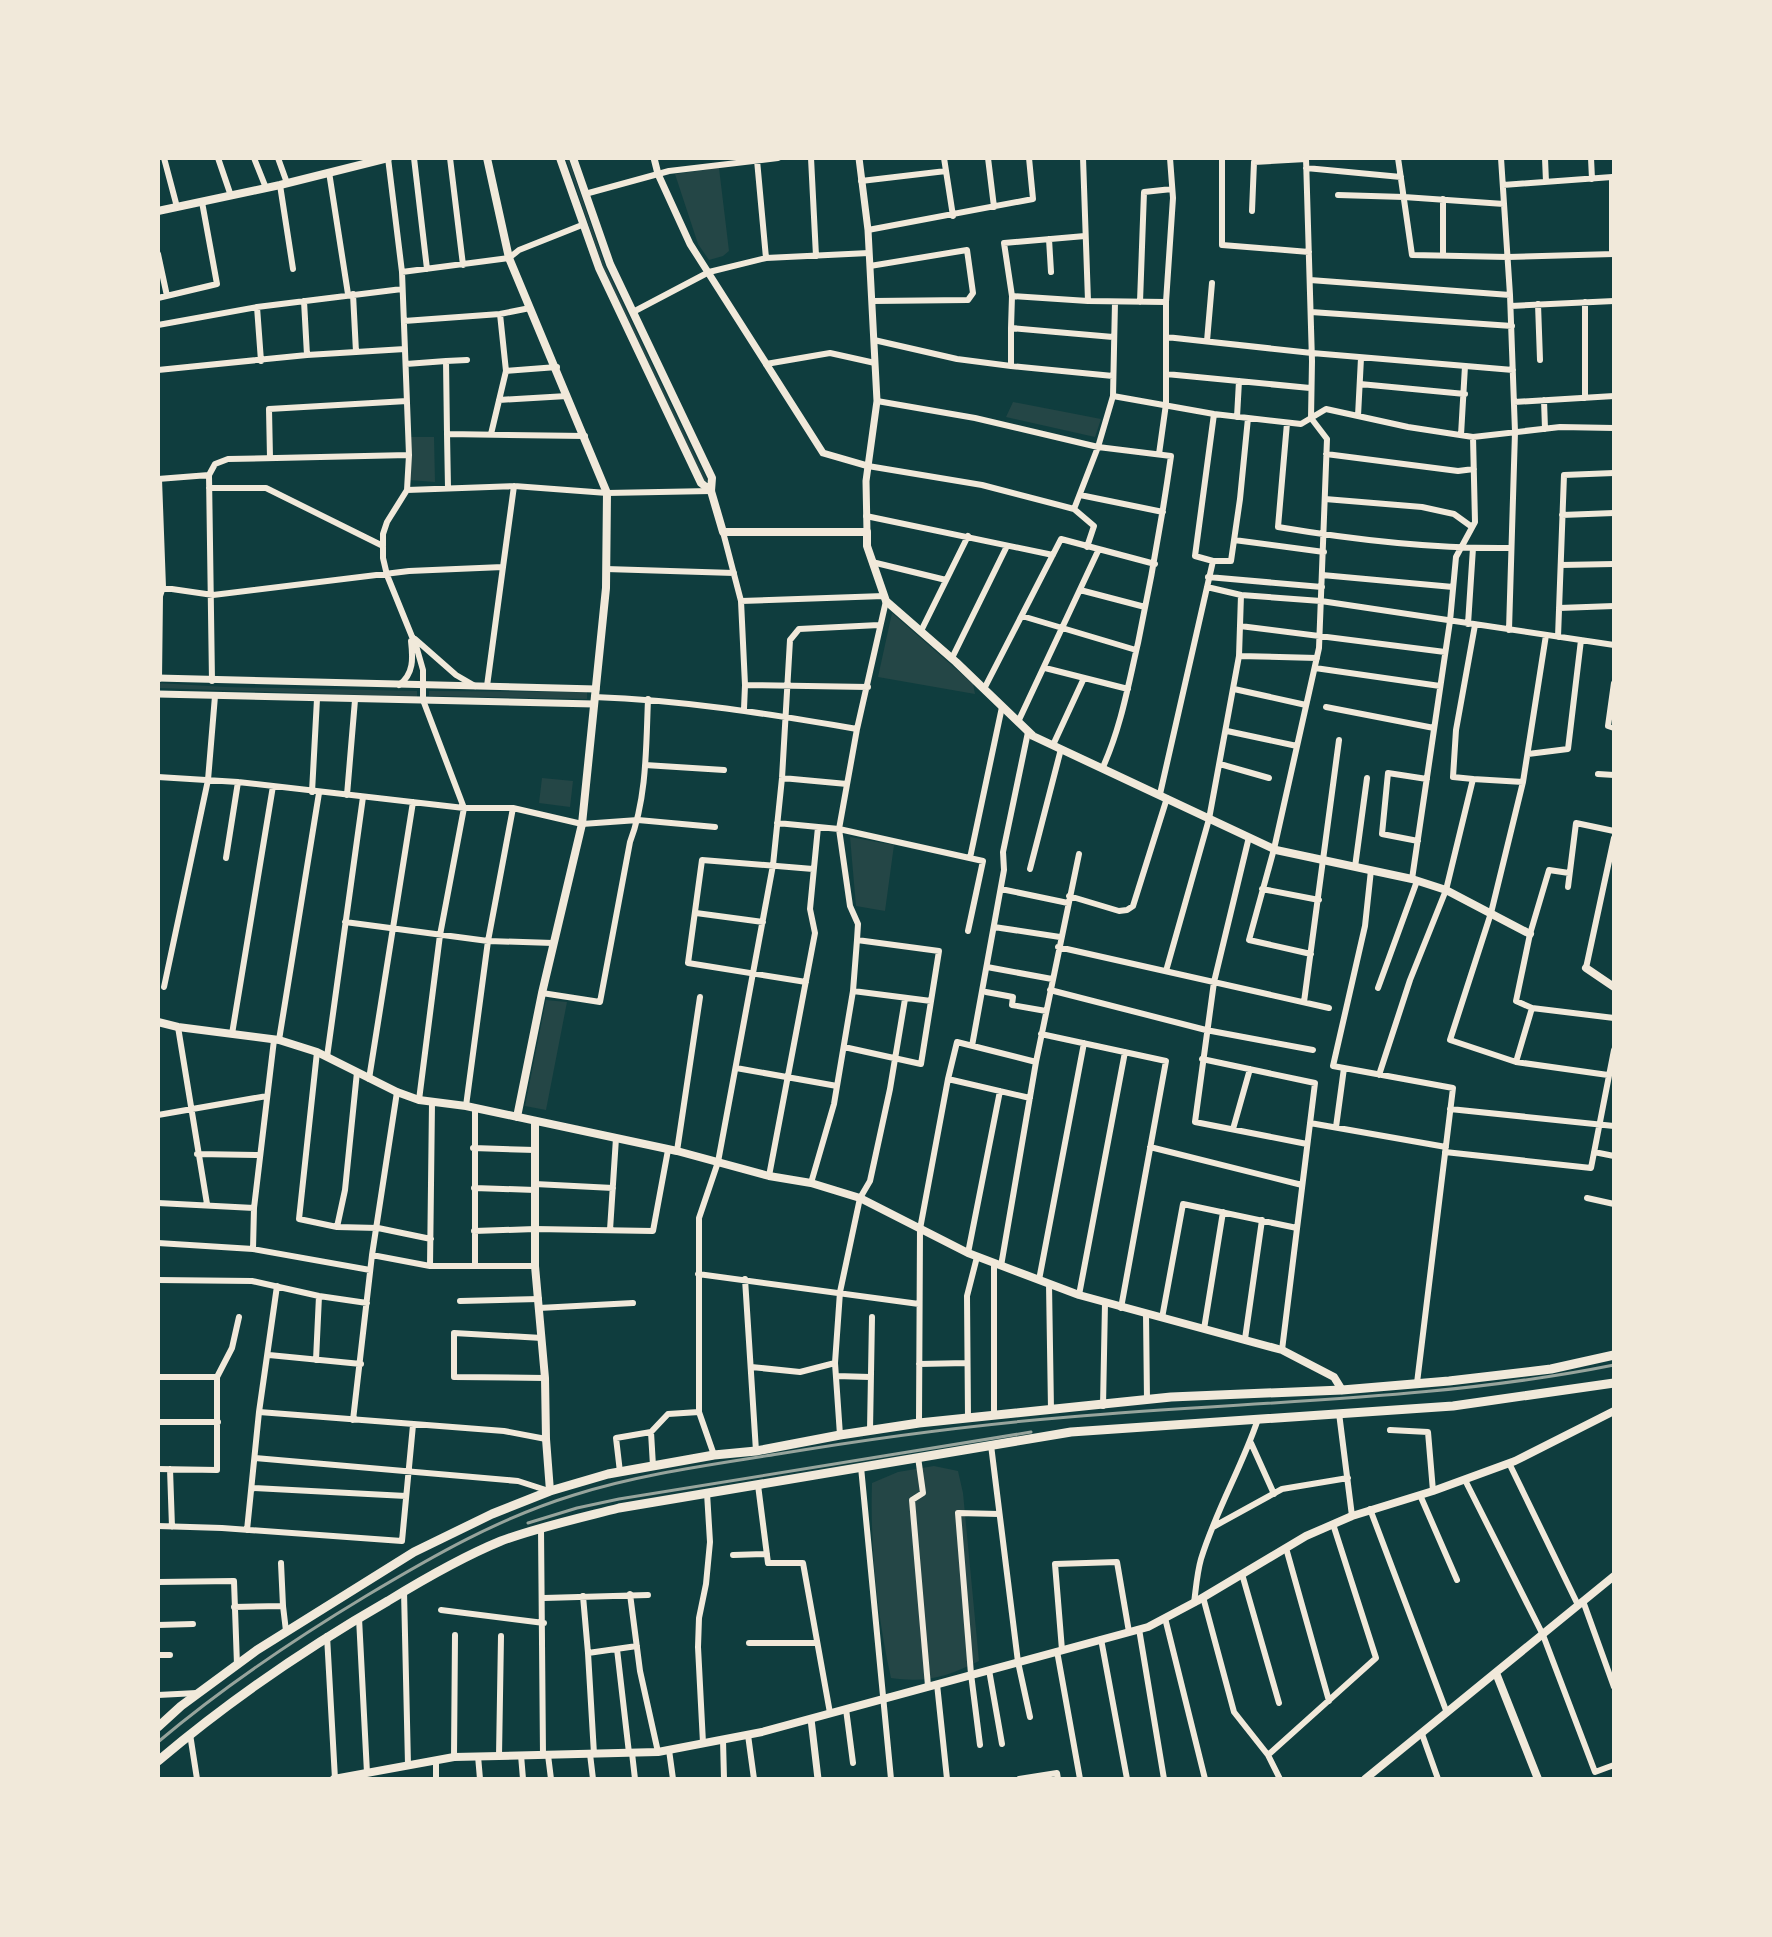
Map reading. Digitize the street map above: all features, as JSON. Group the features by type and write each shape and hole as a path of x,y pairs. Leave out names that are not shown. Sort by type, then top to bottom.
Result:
{"main road":[{"path":"158,211 388,158"},
{"path":"487,158 509,258 607,493 606,569 582,824 553,943 517,1117"},
{"path":"560,158 582,225 610,291 701,483 711,491"},
{"path":"573,158 610,264 712,478 711,491 723,532 867,532 867,546 885,599 952,658 1028,732 1274,849 1446,890 1530,934"},
{"path":"1586,968 1614,987"},
{"path":"158,1022 276,1040 317,1052 419,1100 471,1107 673,1150 860,1198 977,1257 1079,1295 1282,1350 1334,1377 1342,1390"},
{"path":"535,1122 535,1266 545,1378 550,1491"},
{"path":"158,1727 197,1693 286,1631 409,1555 492,1514 550,1491 620,1472 919,1423 1147,1400 1417,1383 1551,1369 1614,1355"},
{"path":"158,1761 274,1671 404,1591 501,1542 619,1508 1071,1432 1453,1406 1614,1383"},
{"path":"334,1779 367,1773 382,1775 408,1765 454,1757 669,1750 811,1719 1129,1632 1194,1603 1333,1524 1509,1463 1614,1411"},
{"path":"1369,1778 1614,1576"},
{"path":"1496,1673 1538,1779"}],"street":[{"path":"164,158 177,207"},
{"path":"218,158 231,196"},
{"path":"254,158 266,188"},
{"path":"278,158 284,184 293,269"},
{"path":"388,158 402,272 409,455 407,490 387,522 383,546 387,575 423,670 423,700 464,808 440,935 419,1100"},
{"path":"414,158 427,269"},
{"path":"450,158 463,265"},
{"path":"654,158 658,174 690,244 823,453 868,466 982,485 1074,509 1094,526 1087,547"},
{"path":"585,194 658,174 731,161 778,158"},
{"path":"811,158 816,256"},
{"path":"859,158 868,230 877,401 868,466 867,532"},
{"path":"944,158 953,216"},
{"path":"988,158 994,207"},
{"path":"868,230 1033,199 1029,158"},
{"path":"1083,158 1088,301"},
{"path":"1159,454 1166,404 1166,302 1172,189 1170,158"},
{"path":"1222,158 1222,245 1309,252"},
{"path":"1398,158 1412,255 1508,257 1613,254 1612,177 1503,185"},
{"path":"1501,158 1511,306 1515,432 1509,630"},
{"path":"1545,158 1546,182"},
{"path":"1591,158 1592,179"},
{"path":"757,160 766,258"},
{"path":"1252,211 1254,162 1306,162 1401,177"},
{"path":"1306,162 1311,418 1327,439 1320,635 1274,849 1249,940 1311,954"},
{"path":"861,181 946,171"},
{"path":"329,172 350,294 356,352"},
{"path":"1140,302 1144,192 1172,189"},
{"path":"1338,195 1504,204"},
{"path":"1443,199 1443,255"},
{"path":"158,298 217,284 202,202"},
{"path":"402,272 509,258 519,250 582,225"},
{"path":"1011,366 1012,296 1004,243 1085,236"},
{"path":"1049,239 1051,272"},
{"path":"870,266 967,250 973,293 968,300 873,301"},
{"path":"633,312 709,272 766,258 869,253"},
{"path":"158,254 167,296"},
{"path":"1310,280 1510,295"},
{"path":"1207,341 1212,283"},
{"path":"158,325 257,307 402,289"},
{"path":"1012,296 1166,302"},
{"path":"304,301 307,355"},
{"path":"1511,306 1614,301"},
{"path":"1074,509 1098,447 1113,396 1115,302"},
{"path":"1585,302 1585,398"},
{"path":"1538,304 1540,360"},
{"path":"257,307 261,361"},
{"path":"404,321 500,314 530,308"},
{"path":"1311,312 1512,326"},
{"path":"491,434 506,371 500,314"},
{"path":"1011,328 1113,337"},
{"path":"1166,337 1361,358 1513,370"},
{"path":"874,340 957,359 1113,376"},
{"path":"158,370 405,349"},
{"path":"766,364 830,353 875,363"},
{"path":"1358,416 1361,358"},
{"path":"406,364 467,360"},
{"path":"446,361 448,488"},
{"path":"1461,435 1465,366"},
{"path":"506,371 557,367"},
{"path":"1166,374 1310,388"},
{"path":"1237,417 1239,381"},
{"path":"1360,384 1465,394"},
{"path":"499,400 568,396"},
{"path":"1113,396 1214,414 1301,424 1326,409 1473,437 1545,429 1614,428"},
{"path":"1514,402 1614,396"},
{"path":"1544,400 1545,429"},
{"path":"270,458 269,409 407,401"},
{"path":"877,401 975,418 1098,447 1171,456 1155,564 1128,689 1116,738 1103,767"},
{"path":"1214,414 1195,556 1213,561 1231,561 1248,418"},
{"path":"1287,423 1278,527 1324,535 1460,549 1511,548"},
{"path":"447,434 585,436"},
{"path":"1378,988 1414,880 1456,557 1475,522 1473,437"},
{"path":"1326,454 1446,470 1474,469"},
{"path":"212,681 209,475 215,464 228,459 409,455"},
{"path":"1558,637 1564,475 1614,473"},
{"path":"209,475 159,479 159,678 487,686 744,709 857,729"},
{"path":"407,490 514,486 607,493 711,491"},
{"path":"487,686 514,486"},
{"path":"209,488 266,488 383,546"},
{"path":"1080,495 1163,512"},
{"path":"1325,499 1422,507 1454,514 1472,527"},
{"path":"1562,515 1614,513"},
{"path":"866,516 1053,555"},
{"path":"723,532 741,601 744,709"},
{"path":"921,631 968,536"},
{"path":"984,689 1061,539 1155,564"},
{"path":"1234,540 1324,552"},
{"path":"952,658 1007,546"},
{"path":"1473,548 1472,625 1456,730 1453,777 1523,782"},
{"path":"1018,722 1098,551"},
{"path":"1001,889 1119,911 1133,906 1164,796 1213,561"},
{"path":"872,562 946,580"},
{"path":"1561,565 1614,564"},
{"path":"160,587 213,595 409,571 503,567"},
{"path":"606,569 734,573"},
{"path":"1322,575 1453,587"},
{"path":"1208,577 1322,587"},
{"path":"1207,587 1241,595 1321,601 1614,645"},
{"path":"1080,590 1145,607"},
{"path":"1166,971 1209,819 1227,731 1239,656 1241,595"},
{"path":"741,601 885,599 839,829 850,906 858,924 853,991 837,1086 811,1183"},
{"path":"1559,608 1614,606"},
{"path":"1022,616 1136,650"},
{"path":"714,1455 699,1412 699,1218 718,1162 773,865 782,778 790,640 799,629 879,625"},
{"path":"1240,626 1445,652"},
{"path":"399,685 410,670 413,657 410,634"},
{"path":"410,634 456,675 476,686"},
{"path":"1546,635 1523,782 1491,913 1450,1040 1516,1062 1608,1075"},
{"path":"1528,754 1568,749 1581,640"},
{"path":"1239,656 1317,658"},
{"path":"1045,668 1128,689"},
{"path":"1315,668 1440,686"},
{"path":"1030,869 1057,747 1084,678"},
{"path":"1614,683 1608,726 1614,728"},
{"path":"745,685 868,687"},
{"path":"1234,689 1306,705"},
{"path":"158,694 355,700 595,696"},
{"path":"164,987 208,780 215,696"},
{"path":"253,1249 254,1208 267,1096 315,792 317,699"},
{"path":"542,993 600,1002 630,842 638,820 645,765 648,699"},
{"path":"347,795 355,700"},
{"path":"970,858 1002,707"},
{"path":"1326,707 1434,728"},
{"path":"1227,731 1297,746"},
{"path":"972,1046 1001,889 1003,852 1028,732"},
{"path":"1304,1002 1339,740"},
{"path":"1220,764 1269,778"},
{"path":"645,765 724,770"},
{"path":"1418,841 1382,834 1388,773 1427,779"},
{"path":"1598,774 1614,775"},
{"path":"158,777 238,782 464,808 513,808 582,824 638,820 715,827"},
{"path":"782,778 847,784"},
{"path":"1355,867 1367,778"},
{"path":"1379,1075 1410,980 1446,890 1473,779"},
{"path":"226,858 238,782"},
{"path":"232,1034 273,786"},
{"path":"327,1057 363,797"},
{"path":"369,1079 413,802"},
{"path":"475,1265 471,1107 488,941 513,808"},
{"path":"777,823 839,829 983,861 968,931"},
{"path":"1568,887 1576,823 1614,831"},
{"path":"769,1176 815,933 810,909 818,827"},
{"path":"1249,837 1214,982 1195,1122 1307,1144"},
{"path":"1586,968 1614,838"},
{"path":"994,1415 997,1265 1079,854"},
{"path":"806,982 688,963 702,860 813,869"},
{"path":"1371,870 1365,926 1333,1066 1453,1088 1417,1383"},
{"path":"1569,873 1549,870 1530,934 1516,1001 1532,1008 1614,1018"},
{"path":"1262,889 1319,900"},
{"path":"696,913 763,922"},
{"path":"345,922 488,941 553,943"},
{"path":"994,927 1060,937"},
{"path":"844,1047 921,1064 939,951 857,940"},
{"path":"1058,947 1329,1008"},
{"path":"987,967 1052,979"},
{"path":"1050,990 1206,1030 1313,1050"},
{"path":"853,991 931,1001"},
{"path":"986,992 1013,997 1012,1005 1046,1011"},
{"path":"474,1231 653,1231 673,1150 700,997"},
{"path":"840,1435 835,1363 840,1292 860,1198 870,1181 905,999"},
{"path":"1516,1062 1532,1008"},
{"path":"178,1027 189,1109 207,1204"},
{"path":"1041,1034 1166,1061 1121,1308"},
{"path":"919,1423 920,1229 957,1042 1036,1062"},
{"path":"1051,1410 1044,1282 1084,1043"},
{"path":"1310,1123 1445,1149 1591,1168 1614,1050"},
{"path":"317,1052 299,1219 337,1227 378,1228 431,1239"},
{"path":"1079,1295 1125,1052"},
{"path":"1202,1059 1315,1083 1282,1350"},
{"path":"736,1068 837,1086"},
{"path":"1336,1127 1344,1068"},
{"path":"1233,1129 1250,1069"},
{"path":"337,1227 345,1190 357,1072"},
{"path":"948,1079 1030,1098"},
{"path":"968,1253 1000,1091"},
{"path":"353,1420 372,1255 397,1092"},
{"path":"158,1115 267,1096"},
{"path":"430,1266 432,1103"},
{"path":"1450,1109 1614,1126"},
{"path":"610,1230 616,1138"},
{"path":"1150,1147 1302,1185"},
{"path":"473,1148 535,1150"},
{"path":"1594,1152 1614,1156"},
{"path":"197,1154 260,1155"},
{"path":"474,1188 613,1188"},
{"path":"1587,1198 1614,1204"},
{"path":"158,1203 254,1208"},
{"path":"1162,1318 1183,1204 1297,1228"},
{"path":"1204,1329 1223,1212"},
{"path":"1245,1339 1262,1220"},
{"path":"158,1243 253,1249 370,1270"},
{"path":"372,1255 430,1266 535,1266"},
{"path":"968,1418 967,1296 977,1257"},
{"path":"698,1274 919,1304"},
{"path":"745,1279 756,1451"},
{"path":"158,1280 252,1281 367,1303"},
{"path":"247,1530 259,1412 277,1286"},
{"path":"316,1360 319,1296"},
{"path":"460,1301 633,1303"},
{"path":"1103,1406 1105,1303"},
{"path":"1146,1314 1147,1400"},
{"path":"158,1469 217,1470 217,1377 232,1348 239,1317"},
{"path":"870,1430 872,1317"},
{"path":"542,1338 454,1333 454,1377 545,1378"},
{"path":"269,1355 361,1364"},
{"path":"751,1367 800,1372 835,1363"},
{"path":"919,1364 967,1363"},
{"path":"836,1376 870,1377"},
{"path":"158,1377 217,1377"},
{"path":"259,1412 504,1431 546,1439"},
{"path":"620,1472 616,1438 651,1432 668,1414 699,1412"},
{"path":"1339,1413 1352,1516"},
{"path":"1194,1603 1201,1561 1258,1419"},
{"path":"158,1422 218,1422"},
{"path":"409,1555 402,1541 413,1425"},
{"path":"1390,1430 1428,1432 1433,1491"},
{"path":"651,1432 653,1466"},
{"path":"1250,1441 1274,1494"},
{"path":"991,1445 1018,1662 1030,1717"},
{"path":"918,1457 923,1493 912,1500 947,1779"},
{"path":"255,1458 518,1481 550,1491"},
{"path":"1509,1463 1580,1603 1614,1687"},
{"path":"861,1467 891,1779"},
{"path":"170,1469 172,1527"},
{"path":"1213,1527 1282,1489 1348,1478"},
{"path":"1465,1480 1543,1635 1595,1772 1614,1765"},
{"path":"758,1485 768,1563 803,1563 830,1713"},
{"path":"253,1488 406,1496"},
{"path":"703,1743 698,1647 710,1542 707,1493"},
{"path":"1420,1495 1457,1580"},
{"path":"1370,1509 1447,1713"},
{"path":"980,1745 958,1513 999,1514"},
{"path":"1268,1755 1376,1658 1333,1524"},
{"path":"158,1526 402,1541"},
{"path":"541,1529 546,1755 551,1779"},
{"path":"1286,1548 1329,1701"},
{"path":"733,1555 767,1554"},
{"path":"1080,1779 1059,1650 1055,1564 1117,1562 1129,1632"},
{"path":"281,1563 286,1631"},
{"path":"1242,1574 1279,1703"},
{"path":"158,1582 234,1581 237,1665"},
{"path":"404,1591 408,1765"},
{"path":"630,1594 658,1752"},
{"path":"544,1598 648,1595"},
{"path":"583,1596 593,1779"},
{"path":"1203,1597 1234,1712 1268,1755 1280,1779"},
{"path":"234,1607 283,1606"},
{"path":"441,1610 544,1623"},
{"path":"359,1618 367,1773"},
{"path":"1165,1618 1205,1779"},
{"path":"158,1625 193,1624"},
{"path":"1139,1629 1164,1779"},
{"path":"454,1757 455,1635"},
{"path":"327,1636 334,1779"},
{"path":"499,1756 501,1636"},
{"path":"1101,1639 1127,1779"},
{"path":"749,1643 817,1643"},
{"path":"588,1653 637,1646"},
{"path":"617,1649 635,1779"},
{"path":"158,1655 170,1655"},
{"path":"989,1670 1002,1744"},
{"path":"158,1695 197,1693"},
{"path":"846,1709 853,1763"},
{"path":"811,1719 818,1779"},
{"path":"190,1734 197,1779"},
{"path":"1422,1734 1438,1779"},
{"path":"748,1735 754,1779"},
{"path":"723,1740 724,1779"},
{"path":"669,1750 673,1779"},
{"path":"521,1755 523,1779"},
{"path":"478,1756 480,1779"},
{"path":"436,1760 436,1779"},
{"path":"1019,1779 1057,1773 1058,1779"}],"shaded area":[{"path":"566,158 605,266 705,482 603,267"},
{"path":"719,168 729,251 709,260 698,244 675,174"},
{"path":"1013,402 1101,419 1095,437 1006,417"},
{"path":"410,437 434,437 435,482 409,480"},
{"path":"892,613 973,684 975,694 878,677"},
{"path":"158,683 417,691 417,697 158,688"},
{"path":"429,691 587,692 587,699 429,696"},
{"path":"542,778 573,781 570,807 539,803"},
{"path":"850,837 894,845 885,911 856,906"},
{"path":"546,1000 567,1002 546,1110 525,1106"},
{"path":"934,1466 958,1471 963,1493 979,1661 936,1677 915,1680 891,1678 876,1581 872,1483 898,1472"}],"railway":[{"path":"158,1742 285,1647 416,1567 519,1515 599,1488 701,1466 960,1428 1410,1393 1546,1377 1614,1365"},
{"path":"528,1523 619,1499 1031,1432"}]}
